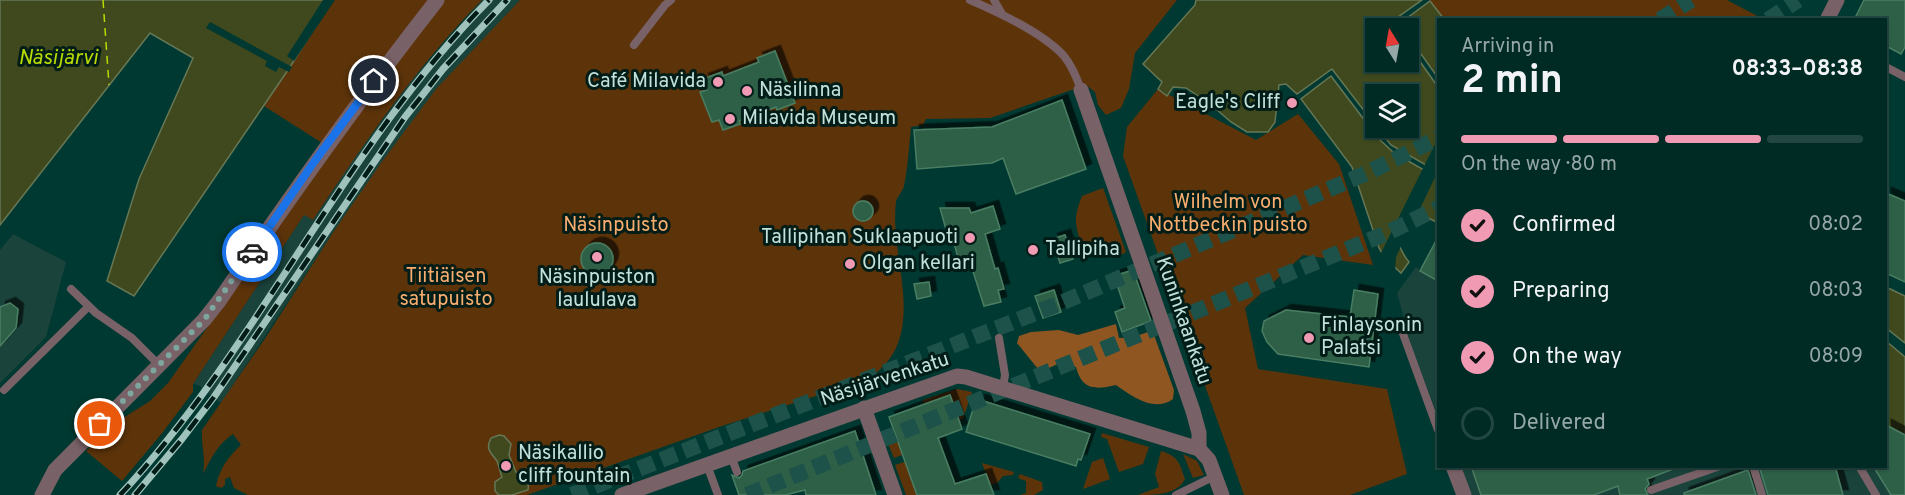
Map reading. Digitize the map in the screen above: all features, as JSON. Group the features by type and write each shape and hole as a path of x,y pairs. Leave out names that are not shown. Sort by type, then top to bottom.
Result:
{"street":[{"path":"42,495 56,470 204,320 369,86 437,0"},
{"path":"1828,18 1837,0"},
{"name":"Kuninkaankatu","path":"1081,90 1193,411 1199,433 1199,449 1208,457 1222,495"},
{"name":"Näsijärvenkatu","path":"622,495 648,491 731,456 957,376 1199,449"},
{"path":"864,408 895,495"},
{"path":"1454,468 1464,495"}],"lane":[{"path":"634,45 671,0"},
{"path":"970,0 1003,15 1051,44 1065,57 1076,75 1081,90"},
{"path":"994,0 1003,15"},
{"path":"1887,68 1905,77"},
{"path":"71,290 88,307 132,338 159,365"},
{"path":"4,390 88,307"},
{"path":"1402,331 1437,427"},
{"path":"999,338 1005,375 1003,388"},
{"path":"731,456 737,472"},
{"path":"707,465 718,495"},
{"path":"1651,490 1714,468"},
{"path":"1754,468 1762,495"},
{"path":"1860,468 1876,495"},
{"path":"1176,495 1215,476"}],"shaded area":[{"path":"482,0 520,0 436,90 334,231 221,403 198,385 193,384 304,215 313,220 352,161 414,77"},
{"path":"13,234 66,262 46,337 0,383 0,250"},
{"path":"1437,239 1437,414 1412,347 1397,293 1416,267 1420,270"},
{"path":"1116,324 1119,338 1133,337 1151,331 1174,390 1173,399 1166,403 1151,404 1136,398 1116,385 1102,388 1090,386 1082,380 1076,367 1062,362 1049,368 1038,369 1017,343 1019,336 1031,332 1059,330 1078,335"},
{"path":"1887,426 1905,435 1905,495 1468,495 1457,468 1887,468"}],"green space":[{"path":"333,0 482,0 413,78 313,220 304,215 193,384 193,392 122,481 86,451 115,423 150,401 168,383 333,150 264,106"},
{"name":"Näsinpuisto","path":"520,0 1177,0 1135,53 1129,89 1121,108 1106,115 1098,105 1095,92 1086,85 990,118 926,119 923,125 911,127 905,179 896,202 895,220 904,313 901,331 891,357 869,379 722,426 527,495 248,495 234,488 230,477 225,479 225,485 221,488 216,486 225,463 241,445 233,434 215,452 203,474 202,430 381,163 436,89"},
{"path":"1429,0 1727,0 1761,18 1443,18"},
{"name":"Wilhelm von Nottbeckin puisto","path":"1158,89 1256,140 1298,114 1339,164 1373,265 1303,255 1245,308 1258,369 1387,389 1407,474 1350,495 1244,495 1123,156 1127,127"},
{"path":"1103,188 1126,252 1115,258 1107,250 1085,256 1076,226 1082,196"},
{"path":"957,389 972,392 963,419 959,420 924,405 923,400"},
{"path":"1102,433 1149,447 1143,464 1119,472 1107,439 1101,437"},
{"path":"895,434 905,454 894,458 886,439"},
{"path":"1161,451 1178,461 1185,479 1171,491 1138,495 1159,487 1155,474"},
{"path":"1183,454 1197,461 1204,475 1193,478"},
{"path":"1103,458 1110,479 1083,489 1092,462"},
{"path":"913,459 917,495 906,495 895,465"},
{"path":"982,463 1014,472 1013,475 1003,476 997,483 990,485"},
{"path":"1020,474 1042,482 1043,490 1034,495 1020,495 1026,493 1026,481 1018,478"}],"water":[{"name":"Näsijärvi","path":"0,0 332,0 290,67 134,296 107,281 139,179 193,58 150,33 0,225"},
{"path":"1196,0 1422,0 1397,18 1365,18 1365,72 1419,72 1419,60 1437,86 1437,171 1391,145 1385,138 1419,138 1419,84 1365,84 1365,112 1332,69 1297,94 1286,84 1279,85 1275,122 1268,132 1247,132 1186,88 1173,87 1167,96 1158,89 1162,82 1143,64 1195,5"},
{"path":"1430,1 1443,18 1437,18 1437,77 1419,51 1419,18 1407,18"},
{"path":"1331,76 1365,121 1365,138 1378,138 1394,153 1437,177 1437,222 1415,211 1401,215 1398,221 1396,233 1402,252 1409,262 1401,273 1385,258 1379,248 1352,167 1301,99"},
{"path":"1887,287 1905,296 1905,343 1887,329"},
{"path":"1887,342 1905,357 1905,435 1887,426"},
{"name":"Näsikallio cliff fountain","path":"504,436 511,444 509,455 516,472 527,474 528,490 512,495 499,495 495,491 495,482 502,477 489,445 491,438"}],"pier":[{"path":"323,0 335,0 294,61 287,56"},
{"path":"210,22 292,67 289,72 279,67 276,72 265,66 267,61 206,28"},
{"path":"1437,140 1437,173 1417,215 1408,214 1399,222 1402,244 1396,257 1395,271 1380,255"}],"building":[{"path":"1864,0 1905,0 1905,47 1901,54 1887,47 1887,18 1855,18"},
{"name":"Näsilinna","path":"775,51 795,103 777,110 776,107 739,121 740,124 723,130 719,120 712,122 700,92 707,90 703,79 722,72 723,76 759,62 757,58"},
{"path":"1062,100 1086,169 1016,194 1003,158 992,163 917,169 914,130 992,127"},
{"path":"1887,193 1905,201 1905,282 1887,273"},
{"path":"859,201 867,201 873,207 873,215 867,221 859,221 853,215 853,207"},
{"path":"993,206 1000,229 985,234 995,269 998,268 1004,289 998,290 1001,302 984,306 971,265 969,262 960,265 951,232 947,233 940,208 969,208 971,213"},
{"path":"1065,235 1073,259 1060,263 1052,239"},
{"path":"1437,239 1437,280 1420,271"},
{"name":"Näsinpuiston laululava","path":"597,243 608,248 613,259 608,270 597,275 586,270 581,259 586,248"},
{"path":"1133,270 1151,321 1122,332 1115,312 1125,308 1114,276"},
{"path":"929,282 931,296 917,299 914,284"},
{"path":"1054,290 1061,312 1043,318 1035,296"},
{"path":"1354,290 1378,294 1369,367 1278,354 1267,342 1262,331 1264,321 1286,310 1350,317"},
{"path":"10,303 18,309 16,328 0,346 0,307"},
{"path":"950,395 962,429 938,438 955,484 986,474 994,495 917,495 889,417"},
{"path":"980,400 1090,434 1081,460 1078,459 1076,466 966,432 974,406 977,407"},
{"path":"1887,426 1905,435 1905,495 1891,495 1874,468 1887,468"},
{"path":"855,431 876,495 806,495 805,490 785,495 739,495 732,475 739,478 743,471"},
{"path":"1472,468 1676,468 1647,479 1649,484 1645,489 1648,495 1620,495 1618,486 1594,495 1481,495"},
{"path":"1760,468 1836,468 1843,495 1768,495"},
{"path":"1748,470 1756,495 1684,495 1684,493"}],"ferry route":[{"path":"103,0 109,85"}],"tunnel":[{"path":"1663,18 1691,0"},
{"path":"1771,18 1798,0"},
{"path":"572,495 1061,303 1367,173 1437,138"},
{"path":"747,495 1387,233 1437,208"}],"railway":[{"path":"120,495 217,375 345,181 390,118 437,57 489,0"},
{"path":"135,495 214,397 405,117 443,69 507,0"}],"way so far":[{"path":"100,424 204,320 252,252"}],"place":[{"name":"Café Milavida","path":"718,82"},
{"name":"Näsilinna","path":"747,91"},
{"name":"Eagle's Cliff","path":"1292,103"},
{"name":"Milavida Museum","path":"730,119"},
{"name":"Tallipihan Suklaapuoti","path":"970,238"},
{"name":"Tallipiha","path":"1033,250"},
{"name":"Näsinpuiston laululava","path":"597,257"},
{"name":"Olgan kellari","path":"850,264"},
{"name":"Finlaysonin Palatsi","path":"1309,338"},
{"name":"Näsikallio cliff fountain","path":"506,466"}],"route":[{"path":"252,252 374,81"}],"park label":[{"name":"Tiitiäisen satupuisto","path":"446,288"}]}
